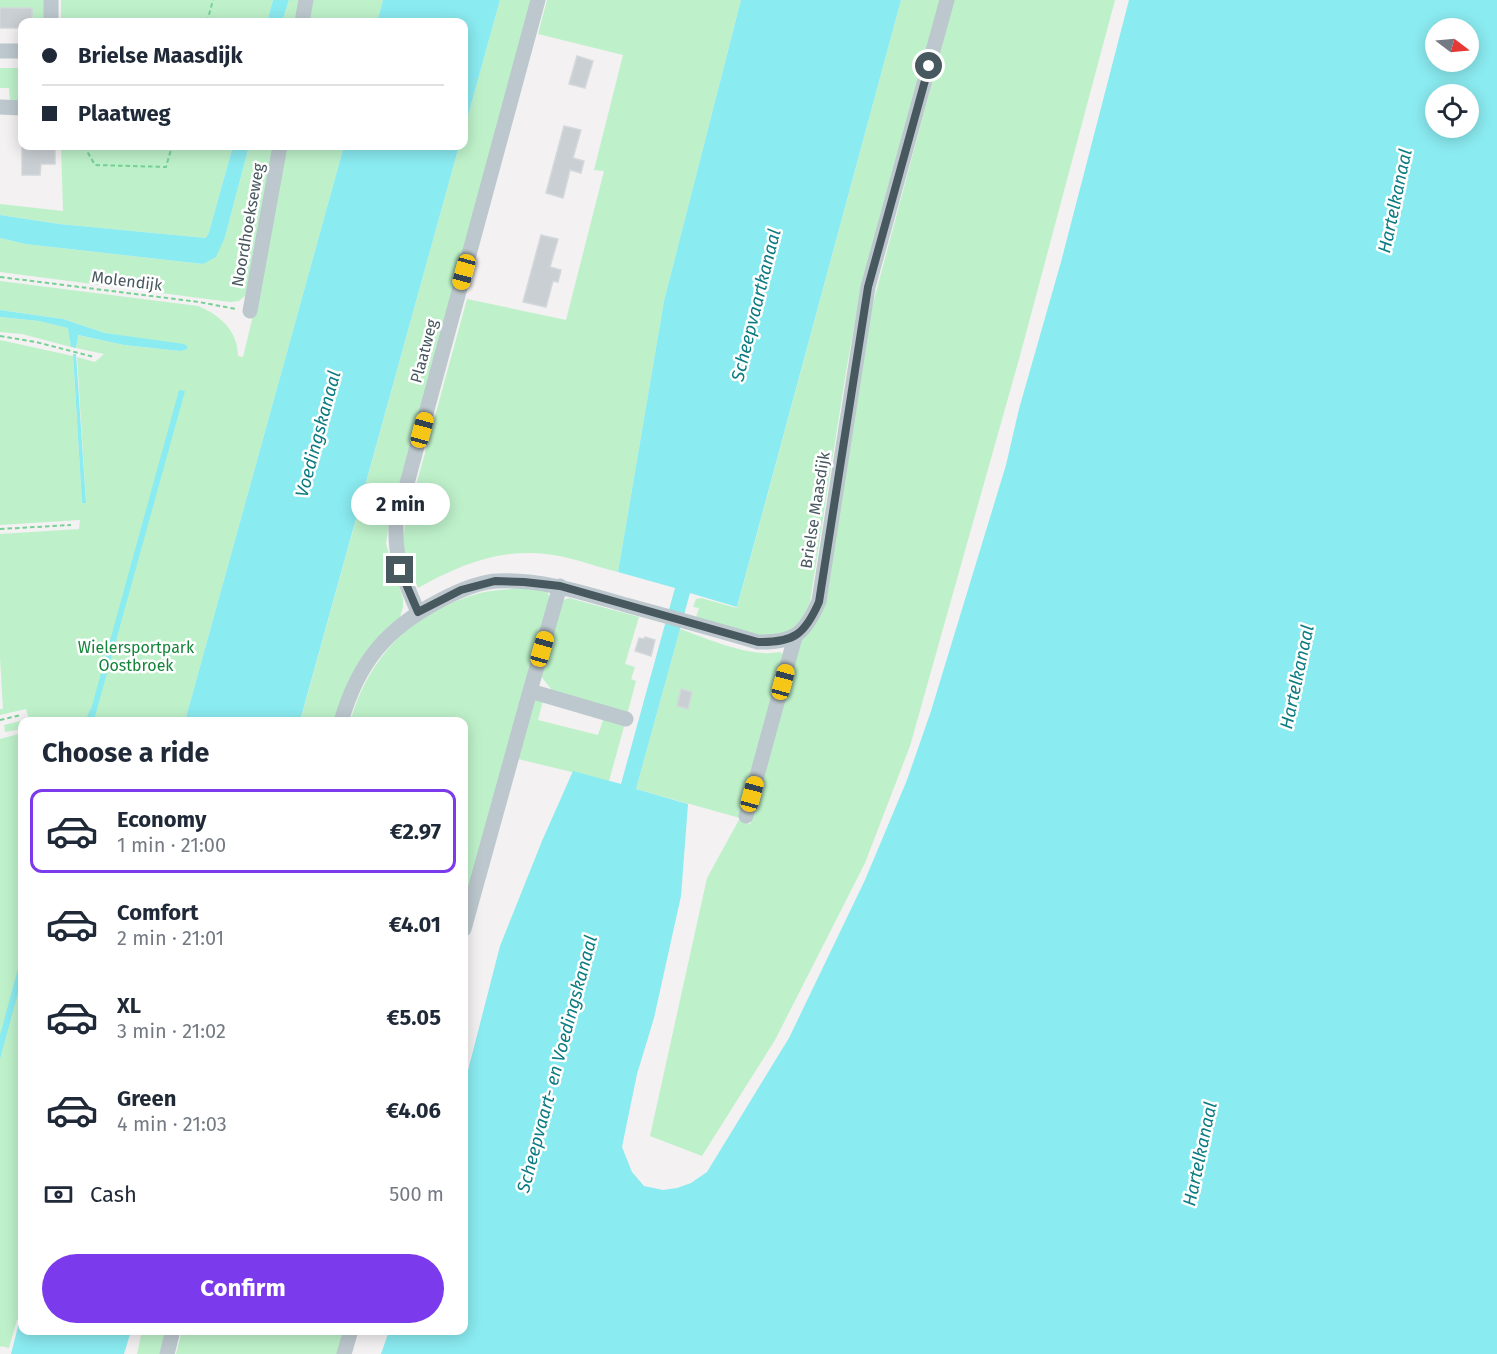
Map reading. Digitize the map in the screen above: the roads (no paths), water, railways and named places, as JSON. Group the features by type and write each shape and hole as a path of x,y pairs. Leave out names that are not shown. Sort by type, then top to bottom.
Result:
{"street":[{"path":"51,0 51,18"},
{"path":"303,18 306,0"},
{"name":"Plaatweg","path":"418,612 400,570 396,548 396,524 538,0"},
{"name":"Brielse Maasdijk","path":"795,637 810,622 819,602 868,287 947,0"},
{"path":"0,51 18,51"},
{"path":"0,107 18,108"},
{"name":"Noordhoekseweg","path":"250,311 279,150"},
{"path":"342,717 364,664 396,628 418,612 461,590 495,581 560,586 758,642 777,642 795,637"},
{"path":"468,914 560,586"},
{"path":"746,816 795,637"},
{"path":"530,691 626,719"},
{"path":"167,1354 172,1335"},
{"path":"344,1354 350,1335"}],"water":[{"path":"273,0 289,0 283,18 268,18"},
{"path":"383,0 500,0 468,116 468,18 378,18"},
{"path":"741,0 901,0 737,607 690,593 636,789 688,804 681,896 654,1018 637,1074 622,1147 632,1172 644,1186 663,1190 691,1183 707,1172 789,1038 865,880 907,780 931,711 1006,465 1129,0 1497,0 1497,1354 381,1354 388,1335 468,1335 468,1070 500,946 573,771 621,784 675,588 618,572 664,301"},
{"path":"232,150 248,150 225,237 216,257 203,264 25,244 0,238 0,215 59,224 206,238"},
{"name":"Voedingskanaal","path":"343,150 458,150 301,717 186,717"},
{"path":"0,310 63,319 105,333 184,344 187,349 180,351 124,345 78,335 76,348 71,347 68,328 39,321 0,317"},
{"path":"73,354 76,354 86,503 82,503"},
{"path":"179,390 185,391 95,717 87,717 92,706"},
{"path":"18,969 18,993 0,1059 0,1035"},
{"path":"18,1327 18,1335 130,1335 124,1354 11,1354"}],"water label":[{"name":"Hartelkanaal","path":"1395,201"},
{"name":"Scheepvaartkanaal","path":"756,305"},
{"name":"Hartelkanaal","path":"1297,677"},
{"name":"Scheepvaart- en Voedingskanaal","path":"557,1064"},
{"name":"Hartelkanaal","path":"1200,1154"}],"park label":[{"name":"Wielersportpark Oostbroek","path":"136,656"}]}
